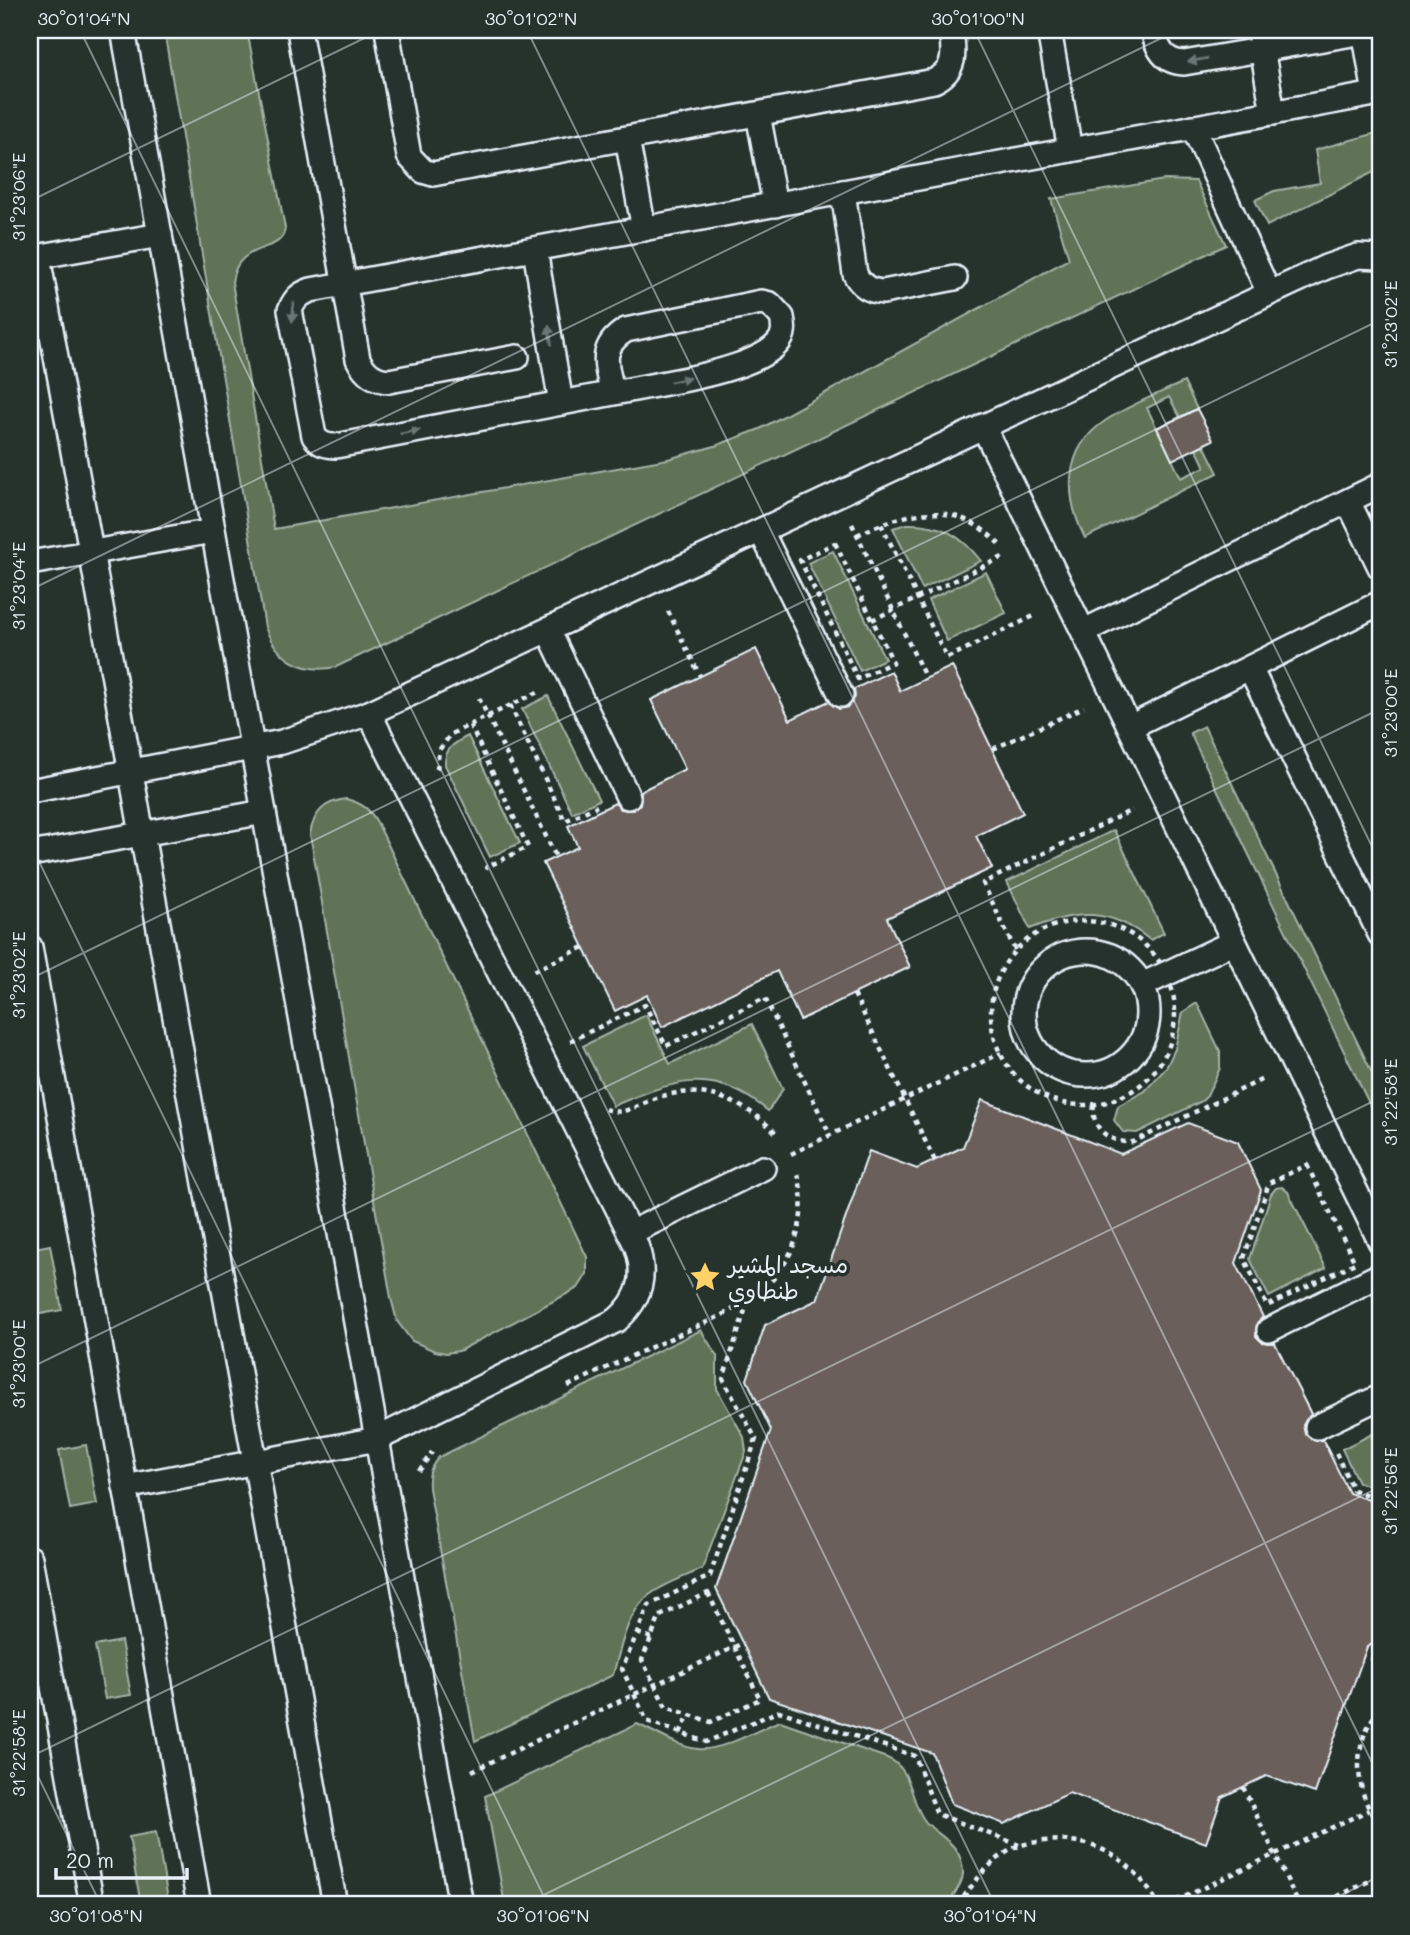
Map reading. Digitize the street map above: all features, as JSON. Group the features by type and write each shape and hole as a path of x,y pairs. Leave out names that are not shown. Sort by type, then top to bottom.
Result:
{"lane":[{"path":"123,30 461,1905"},
{"path":"299,30 358,359 367,373 390,381 517,357"},
{"path":"387,30 410,156 423,172 433,174 934,81 948,72 952,64 955,55 951,30"},
{"path":"1049,30 1070,150"},
{"path":"613,393 606,358 609,346 616,336 626,330 761,302 770,304 782,317 783,335 778,344 747,361 704,375 613,393 336,446 327,446 318,442 312,429 290,310 294,300 302,293 346,284 1378,93 1364,31 1261,40 1184,63 1175,62 1161,52 1156,45 1153,30"},
{"path":"1261,40 1273,113"},
{"path":"758,114 775,205"},
{"path":"1193,127 1269,293"},
{"path":"627,139 644,229"},
{"path":"844,192 855,274 861,284 871,290 883,292 955,278"},
{"path":"160,235 34,258 92,552 335,1905"},
{"path":"535,250 561,403"},
{"path":"30,791 253,747 312,733 369,713 1341,260 1358,256 1380,257"},
{"path":"984,426 1380,1241"},
{"path":"1084,631 1380,485"},
{"path":"1348,501 1380,567"},
{"path":"30,564 213,531"},
{"path":"761,531 841,695"},
{"path":"1130,727 1380,603"},
{"path":"548,630 618,799"},
{"path":"1250,668 1380,934"},
{"path":"125,1487 377,1439 617,1320 628,1310 641,1286 641,1258 630,1233 369,713"},
{"path":"30,853 264,812"},
{"path":"1142,985 1234,942"},
{"path":"30,947 199,1905"},
{"path":"1075,951 1101,952 1118,959 1142,985 1148,1002 1148,1020 1143,1037 1135,1053 1121,1065 1105,1073 1088,1076 1070,1074 1054,1067 1040,1056 1029,1041 1024,1015 1028,989 1037,973 1050,961 1075,951"},
{"path":"630,1233 763,1168"},
{"path":"1269,1329 1380,1275"},
{"path":"1317,1427 1380,1397"},
{"path":"30,1558 92,1905"}],"path":[{"path":"837,495 926,679"},
{"path":"857,535 915,513 950,515 982,530 1012,561"},
{"path":"881,524 947,658 1036,615 1031,603"},
{"path":"835,544 872,620 893,662 858,679 800,560 835,544"},
{"path":"872,620 1008,554"},
{"path":"653,580 700,676"},
{"path":"465,669 556,857"},
{"path":"442,779 438,770 439,750 451,734 551,685"},
{"path":"993,749 1114,693"},
{"path":"510,705 565,821 618,799"},
{"path":"470,725 528,847 485,868"},
{"path":"1015,950 983,883 1132,810"},
{"path":"479,857 490,880"},
{"path":"1073,921 1095,921 1116,926 1136,937 1152,952 1167,973 1174,996 1172,1040 1163,1059 1150,1076 1134,1090 1094,1105 1071,1104 1049,1098 1029,1087 1013,1072 1001,1053 993,1032 994,988 1015,950 1032,936 1052,926 1073,921"},
{"path":"559,959 584,947"},
{"path":"529,959 540,982"},
{"path":"854,994 935,1161"},
{"path":"569,1041 645,1005 666,1046 765,999 830,1135"},
{"path":"563,1030 574,1052"},
{"path":"763,1168 1001,1053"},
{"path":"1094,1105 1096,1123 1103,1134 1114,1140 1133,1142 1264,1079"},
{"path":"561,1389 748,1301 781,1269 793,1248 800,1225 802,1201 799,1177 791,1154 763,1119 745,1106 724,1097 703,1093 658,1097 621,1112 604,1108 598,1101"},
{"path":"1307,1165 1355,1263 1267,1307 1244,1258 1269,1182 1307,1165"},
{"path":"748,1301 723,1379 756,1439 710,1576 649,1605 622,1670 647,1721 706,1742 779,1711 915,1756 937,1814 1019,1846"},
{"path":"1333,1446 1353,1490 1380,1499"},
{"path":"418,1478 426,1458 437,1448"},
{"path":"708,1593 760,1699 711,1722 666,1707 642,1660 652,1638 660,1616 708,1593"},
{"path":"637,1633 652,1638"},
{"path":"467,1759 470,1773 743,1643"},
{"path":"1380,1648 1371,1663 1380,1685"},
{"path":"1380,1709 1366,1732 1358,1772 1361,1791 1380,1827"},
{"path":"680,1733 689,1714"},
{"path":"1243,1787 1299,1905"},
{"path":"1167,1905 1369,1810"},
{"path":"958,1905 987,1867 1019,1846 1060,1839 1082,1842 1121,1858 1137,1873 1158,1905"},
{"path":"1319,1905 1380,1876"}],"green space":[{"path":"164,30 247,30 285,228 277,242 243,259 236,268 232,282 274,529 668,459 715,446 760,429 1069,259 1051,199 1164,180 1196,181 1226,245 336,667 324,669 302,666 292,662 276,648 265,627"},
{"path":"1380,132 1380,169 1267,226 1255,200 1274,191 1320,183 1315,150"},
{"path":"1184,382 1197,409 1180,417 1169,397 1147,408 1181,478 1205,467 1196,448 1204,445 1218,473 1085,538 1073,506 1071,490 1071,475 1081,445 1091,432 1114,415"},
{"path":"907,524 930,526 949,532 966,544 981,561 922,589 893,528"},
{"path":"833,551 885,659 860,671 808,563"},
{"path":"986,572 1006,613 947,641 928,600"},
{"path":"548,696 599,800 572,813 522,709"},
{"path":"1204,726 1380,1089 1380,1126 1190,733"},
{"path":"468,736 520,843 490,857 445,765 446,755 451,747"},
{"path":"346,799 365,807 378,824 587,1257 587,1274 578,1288 459,1351 435,1351 412,1341 397,1321 391,1298 310,834 321,809"},
{"path":"1114,830 1164,933 1150,940 1120,922 1092,915 1062,918 1030,929 1007,882"},
{"path":"1197,1003 1220,1051 1220,1068 1207,1096 1137,1133 1123,1132 1114,1120 1118,1106 1145,1091 1166,1068 1175,1049 1183,1012"},
{"path":"646,1015 670,1064 752,1024 783,1089 768,1111 729,1087 692,1082 673,1084 613,1106 583,1046"},
{"path":"1282,1187 1288,1192 1326,1268 1269,1297 1250,1259 1271,1194 1276,1188"},
{"path":"50,1245 62,1310 35,1315 30,1283 30,1249"},
{"path":"701,1330 717,1356 717,1389 744,1437 746,1452 702,1569 660,1588 641,1604 625,1632 613,1675 475,1741 429,1488 429,1475 434,1464 439,1457"},
{"path":"1380,1430 1380,1490 1358,1482 1342,1449"},
{"path":"86,1445 97,1504 70,1509 59,1450"},
{"path":"121,1641 131,1695 105,1699 95,1646"},
{"path":"780,1721 896,1763 907,1777 925,1821 954,1847 961,1861 962,1880 947,1905 505,1905 485,1796 637,1724 682,1745 707,1749 728,1744"},
{"path":"156,1832 169,1905 141,1905 129,1837"}],"building":[{"path":"1197,409 1213,440 1172,460 1157,428"},
{"path":"756,649 790,720 829,701 839,709 848,707 855,697 854,689 891,671 900,691 952,666 1023,813 976,836 992,868 887,918 910,967 800,1020 777,971 662,1027 647,995 615,1011 543,863 578,847 568,826 615,803 621,809 633,810 640,804 641,791 685,769 651,700"},
{"path":"982,1100 1121,1154 1188,1123 1238,1142 1261,1190 1236,1263 1263,1317 1257,1323 1256,1336 1262,1342 1275,1343 1311,1414 1303,1425 1305,1434 1315,1441 1323,1440 1349,1493 1380,1504 1380,1640 1367,1647 1315,1793 1266,1776 1222,1797 1206,1843 1069,1793 1004,1824 952,1804 932,1753 769,1698 716,1589 771,1430 747,1380 765,1325 817,1300 869,1151 917,1169 963,1147"}],"place":[{"name":"مسجد المشير طنطاوي","path":"705,1277"}]}
